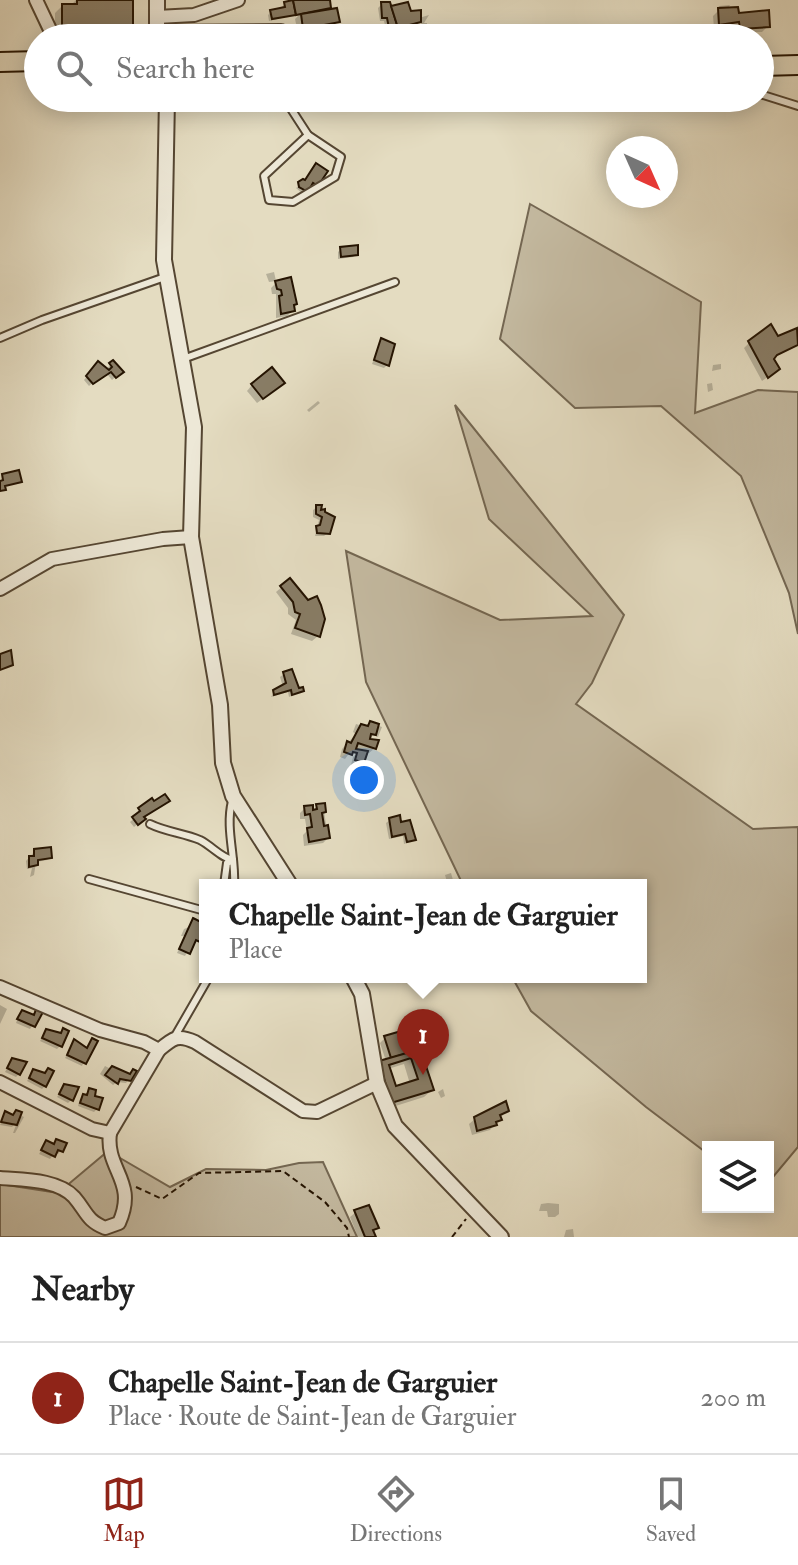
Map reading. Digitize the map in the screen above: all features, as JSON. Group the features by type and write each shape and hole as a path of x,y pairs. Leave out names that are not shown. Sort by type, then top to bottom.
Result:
{"main road":[{"path":"0,62 24,61"},
{"path":"774,66 798,65"}],"street":[{"path":"36,0 47,24"},
{"path":"157,0 157,24"},
{"path":"170,24 238,0"},
{"path":"167,112 164,260 194,427 191,537 220,705 223,763 233,796 286,879"},
{"path":"0,589 52,559 163,539 191,537"},
{"path":"356,983 362,994 377,1083 395,1126 501,1237"},
{"path":"0,987 100,1030 144,1042 159,1050"},
{"path":"0,1178 56,1185 73,1196 90,1221 105,1228 119,1223 127,1206 122,1180 108,1148 110,1133 159,1050 175,1036 195,1042 303,1111 317,1112 377,1083"},
{"path":"0,1082 92,1129 110,1133"}],"lane":[{"path":"774,98 798,106"},
{"path":"293,112 308,135 341,157 335,177 293,202 269,200 264,176 308,135"},
{"path":"0,338 167,276"},
{"path":"183,359 395,282"},
{"path":"233,796 229,815 234,879"},
{"path":"150,824 163,831 199,839 226,859 233,860"},
{"path":"225,879 227,863 233,860"},
{"path":"89,879 199,909"},
{"path":"175,1036 206,983"}],"path":[{"path":"122,1180 162,1199 199,1173 283,1171 325,1202 347,1228 349,1237"},
{"path":"452,1237 474,1209"}],"shaded area":[{"path":"530,204 701,302 695,413 758,390 798,392 798,634 789,593 741,476 661,406 575,408 500,339"},
{"path":"455,405 624,615 592,683 576,704 753,829 798,827 798,1147 774,1176 774,1141 702,1141 702,1149 531,1011 515,983 647,983 647,879 460,879 366,682 346,551 500,620 592,616 489,519"},
{"path":"108,1151 170,1187 206,1169 266,1170 323,1162 357,1237 0,1237 0,1184 58,1193"}],"building":[{"path":"77,0 133,0 133,24 62,24 62,4 77,4"},
{"path":"293,0 296,15 272,19 270,10 285,7 284,2"},
{"path":"293,0 330,0 331,8 296,15"},
{"path":"381,2 390,2 397,24 388,24 387,18 382,18"},
{"path":"408,2 411,11 421,10 421,22 397,24 391,6"},
{"path":"738,7 739,13 769,10 770,24 719,24 718,8"},
{"path":"337,8 340,22 302,24 301,14"},
{"path":"316,163 328,171 318,186 313,183 308,192 299,187 298,182 305,180"},
{"path":"358,245 358,255 341,257 340,247"},
{"path":"291,277 297,304 294,305 295,311 281,314 279,296 282,295 275,281"},
{"path":"771,324 778,336 797,328 798,345 777,355 774,359 780,369 768,378 748,341"},
{"path":"381,338 395,344 389,366 374,360"},
{"path":"113,360 124,372 116,378 111,372 93,384 86,376 98,361 109,370 112,367 109,363"},
{"path":"272,367 285,383 263,399 251,384"},
{"path":"19,470 22,482 5,486 6,490 0,491 2,474"},
{"path":"316,505 322,505 321,510 325,509 335,517 330,534 317,533 316,526 320,525 322,517 316,514"},
{"path":"290,578 308,600 317,596 325,619 320,637 295,628 300,614 295,612 293,602 280,586"},
{"path":"11,650 13,665 0,670 0,654"},
{"path":"292,669 299,688 303,687 304,691 292,695 291,690 274,695 273,690 286,683 283,672"},
{"path":"370,721 379,724 376,735 371,734 370,739 379,740 376,749 358,743 356,749 368,751 364,763 355,760 357,753 344,752 347,741 351,743 361,724 368,726"},
{"path":"165,794 170,801 144,817 146,819 138,825 132,817 140,811 138,808 152,798 154,801"},
{"path":"325,803 326,812 322,813 330,838 309,842 307,828 312,827 310,814 305,815 304,806 313,805 313,810 317,809 316,804"},
{"path":"400,815 401,822 410,820 416,840 407,842 405,834 392,837 389,818"},
{"path":"51,847 52,858 38,860 38,865 29,867 29,856 34,856 34,849"},
{"path":"193,918 199,921 199,942 196,940 190,954 179,949"},
{"path":"36,1009 43,1012 35,1027 17,1019 22,1010 34,1015"},
{"path":"415,1027 419,1050 391,1058 384,1036"},
{"path":"63,1028 69,1031 62,1047 42,1038 46,1029 61,1033"},
{"path":"92,1038 98,1041 86,1064 67,1055 74,1039 87,1048"},
{"path":"424,1048 428,1062 425,1063 434,1090 391,1103 379,1061","holes":["411,1058 418,1079 396,1086 389,1065"]},
{"path":"12,1058 27,1062 20,1075 7,1068"},
{"path":"112,1066 130,1074 133,1069 137,1071 131,1081 120,1079 118,1084 105,1075"},
{"path":"48,1068 54,1071 46,1087 29,1078 33,1069 45,1073"},
{"path":"64,1084 79,1087 73,1101 59,1094"},
{"path":"89,1088 96,1090 95,1096 103,1098 99,1110 80,1103"},
{"path":"506,1101 509,1111 500,1115 502,1120 496,1122 497,1125 477,1131 474,1117"},
{"path":"16,1110 22,1112 17,1125 1,1122 5,1111 13,1115"},
{"path":"56,1139 67,1143 63,1152 58,1150 55,1157 41,1150 46,1140 54,1144"},
{"path":"369,1205 379,1228 373,1230 376,1237 365,1237 354,1210"}],"place":[{"name":"Chapelle Saint-Jean de Garguier","path":"423,1075"}]}
